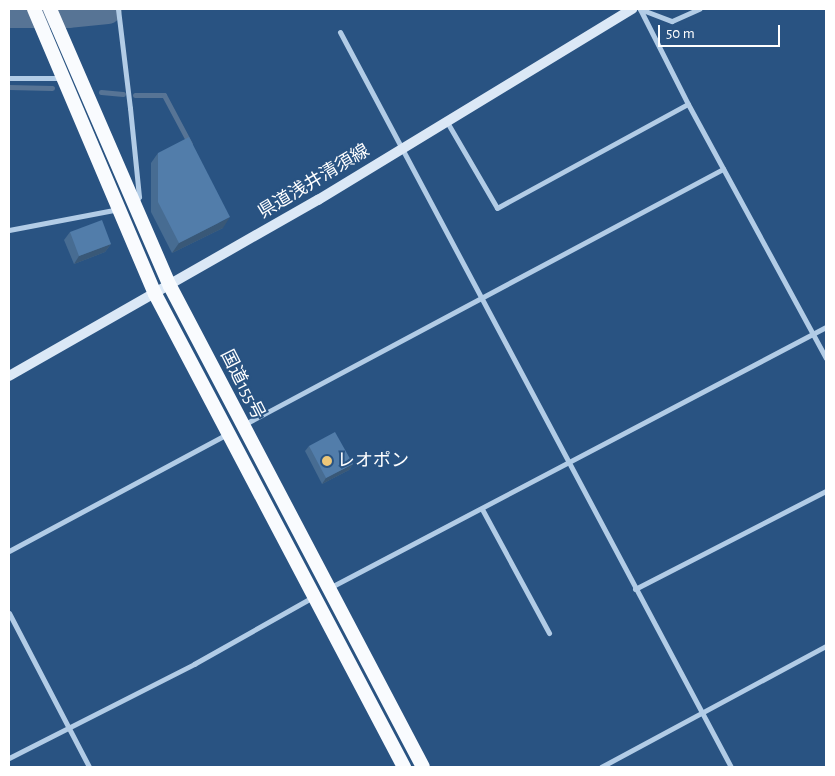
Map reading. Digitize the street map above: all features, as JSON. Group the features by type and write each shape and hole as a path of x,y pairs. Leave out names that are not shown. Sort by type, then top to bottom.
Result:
{"highway":[{"name":"国道155号","path":"34,9 155,294 227,434 404,767"},
{"name":"国道155号","path":"50,9 170,286 423,767"}],"main road":[{"name":"県道浅井清須線","path":"9,376 170,286 401,150 632,9"}],"street":[{"path":"640,9 672,21 699,9"},
{"path":"640,9 688,104 826,358"},
{"path":"118,11 139,197 135,203"},
{"path":"340,32 401,150 731,767"},
{"path":"9,78 62,78"},
{"path":"447,122 497,208 688,104"},
{"path":"242,426 723,169"},
{"path":"9,230 118,209"},
{"path":"328,589 826,327"},
{"path":"9,551 227,434"},
{"path":"635,589 826,491"},
{"path":"482,509 549,633"},
{"path":"9,758 194,664 314,597"},
{"path":"9,613 89,767"},
{"path":"601,767 826,646"}],"building":[{"path":"189,137 230,217 179,243 158,202 158,153"},
{"path":"102,220 111,244 79,256 70,232"},
{"name":"レオポン","path":"335,432 353,464 326,478 309,446"}],"waterway":[{"path":"9,13 67,13 107,9"},
{"path":"9,87 52,88"},
{"path":"101,92 123,94"},
{"path":"135,95 164,95 190,144"}],"place":[{"name":"レオポン","path":"327,461"}]}
